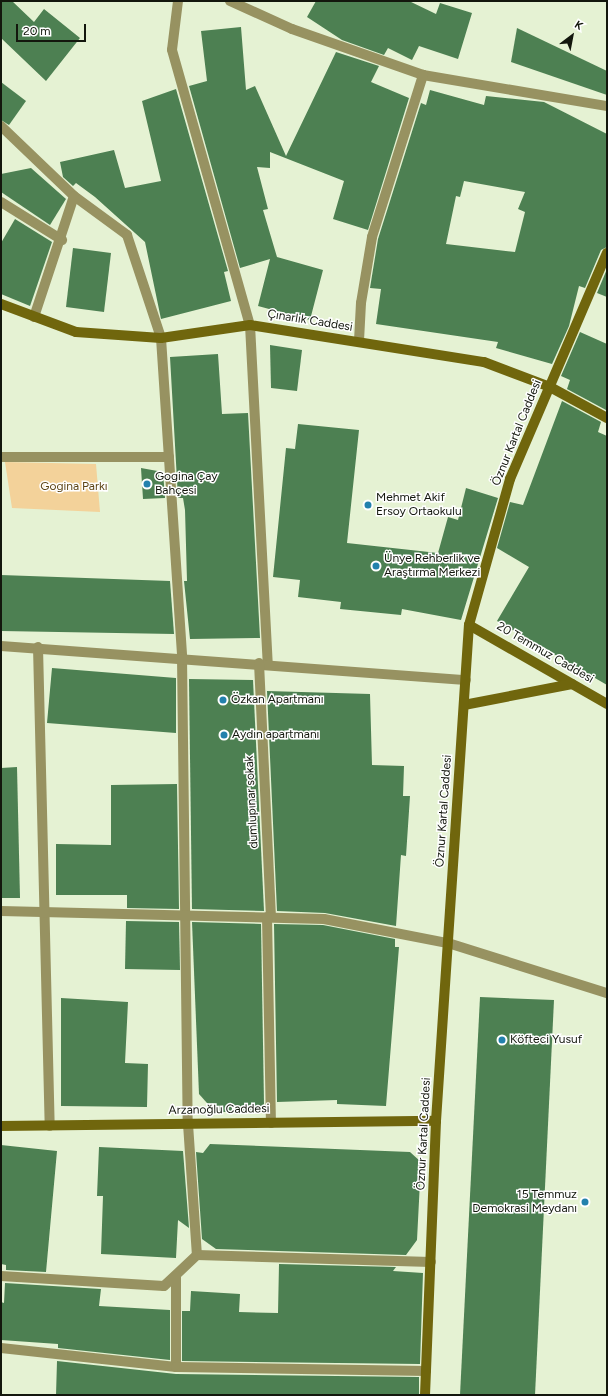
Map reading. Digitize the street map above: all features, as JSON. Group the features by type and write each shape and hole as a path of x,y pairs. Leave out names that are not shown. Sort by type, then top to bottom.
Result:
{"street":[{"name":"dumlupınar sokak","path":"178,1 172,50 250,325 264,663 271,1123"},
{"path":"230,1 292,29 423,75 607,106"},
{"path":"359,342 361,303 372,237 423,75"},
{"path":"1,126 74,196 128,235 161,338 182,657 188,1124 197,1255"},
{"path":"34,317 62,240 74,196"},
{"path":"1,202 62,240"},
{"name":"Öznur Kartal Caddesi","path":"426,1395 436,1121 470,626 510,479 607,253"},
{"name":"Çınarlık Caddesi","path":"1,304 76,332 161,338 250,325 484,362 550,387 607,418"},
{"path":"1,457 169,457"},
{"name":"20 Temmuz Caddesi","path":"470,626 607,704"},
{"path":"1,646 38,647 182,657 466,680"},
{"path":"38,647 43,911 50,1126"},
{"path":"464,705 572,684"},
{"path":"1,911 186,913 324,919 448,943 607,993"},
{"name":"Arzanoğlu Caddesi","path":"1,1126 436,1121"},
{"path":"1,1276 164,1286 197,1255 431,1262"},
{"path":"176,1276 176,1367"},
{"path":"1,1348 176,1367 426,1371"}],"green space":[{"name":"Gogina Parkı","path":"5,462 96,464 100,512 12,508"}],"building":[{"path":"1,1 12,1 34,22 44,9 80,38 46,81 1,38"},
{"path":"316,1 409,1 436,14 440,3 472,13 458,59 419,46 412,60 388,48 384,55 342,40 307,17"},
{"path":"241,27 246,90 255,86 286,156 336,52 379,66 371,82 409,98 368,230 333,219 344,181 270,152 270,168 257,167 268,209 263,210 277,257 323,270 310,320 258,306 270,259 240,268 189,86 207,81 201,31"},
{"path":"517,28 607,71 607,95 511,62"},
{"path":"1,82 26,101 9,125 1,120"},
{"path":"176,89 228,271 224,272 231,301 161,319 145,242 95,197 76,183 73,186 63,177 60,162 114,150 125,188 161,181 142,101"},
{"path":"430,90 484,105 486,96 544,102 607,134 607,247 601,250 585,288 579,286 569,326 552,364 496,348 498,342 376,324 381,289 370,288 378,239 421,103 426,105","holes":["464,181 525,192 518,209 525,212 515,252 446,244 456,196 460,197"]},
{"path":"31,168 66,199 50,225 1,192 1,174"},
{"path":"15,219 52,242 30,306 1,294 1,243"},
{"path":"73,248 111,253 104,312 66,307"},
{"path":"607,269 607,297 597,293"},
{"path":"580,332 607,344 606,410 567,389 570,380 561,376"},
{"path":"270,345 302,350 297,391 271,388"},
{"path":"218,354 222,414 248,413 260,638 190,639 184,581 187,581 185,510 183,498 178,498 170,357"},
{"path":"562,401 601,422 598,432 607,436 607,685 497,621 529,567 497,548 510,502 523,505"},
{"path":"298,424 359,430 347,543 438,553 448,517 458,520 466,488 498,498 461,620 402,609 401,615 340,609 341,602 298,597 300,580 273,577 286,448 295,449"},
{"path":"141,468 163,472 165,498 143,499"},
{"path":"1,575 170,581 174,634 1,631"},
{"path":"52,668 176,678 176,733 47,723"},
{"path":"189,679 253,680 264,911 192,909"},
{"path":"267,691 370,694 372,765 404,766 403,796 410,796 406,856 401,855 396,926 325,913 277,911"},
{"path":"17,767 20,898 1,898 1,768"},
{"path":"177,784 179,909 127,908 127,895 56,895 56,844 111,845 111,785"},
{"path":"126,921 179,922 180,970 125,969"},
{"path":"192,922 261,924 264,1104 258,1112 215,1112 199,1094"},
{"path":"274,924 323,925 395,939 395,947 399,947 386,1106 337,1104 337,1100 277,1102"},
{"path":"480,997 554,1000 535,1395 460,1395"},
{"path":"61,998 128,1002 125,1063 148,1064 147,1107 61,1106"},
{"path":"210,1144 410,1152 421,1162 417,1240 406,1255 216,1249 202,1239 196,1152 203,1153"},
{"path":"1,1145 57,1151 46,1272 6,1270 6,1265 1,1264"},
{"path":"99,1147 183,1151 189,1228 178,1220 176,1258 101,1254 103,1196 97,1196"},
{"path":"279,1264 396,1267 393,1271 423,1273 420,1364 182,1361 182,1311 190,1311 191,1291 240,1294 239,1312 278,1313"},
{"path":"5,1283 101,1289 99,1306 170,1310 170,1360 58,1348 58,1344 1,1340 1,1302 4,1303"},
{"path":"57,1361 176,1374 419,1377 419,1395 56,1395"}],"place":[{"name":"Gogina Çay Bahçesi","path":"147,484"},
{"name":"Mehmet Akif Ersoy Ortaokulu","path":"368,505"},
{"name":"Ünye Rehberlik ve Araştırma Merkezi","path":"376,566"},
{"name":"Özkan Apartmanı","path":"223,700"},
{"name":"Aydın apartmanı","path":"224,735"},
{"name":"Köfteci Yusuf","path":"502,1040"},
{"name":"15 Temmuz Demokrasi Meydanı","path":"585,1202"}]}
